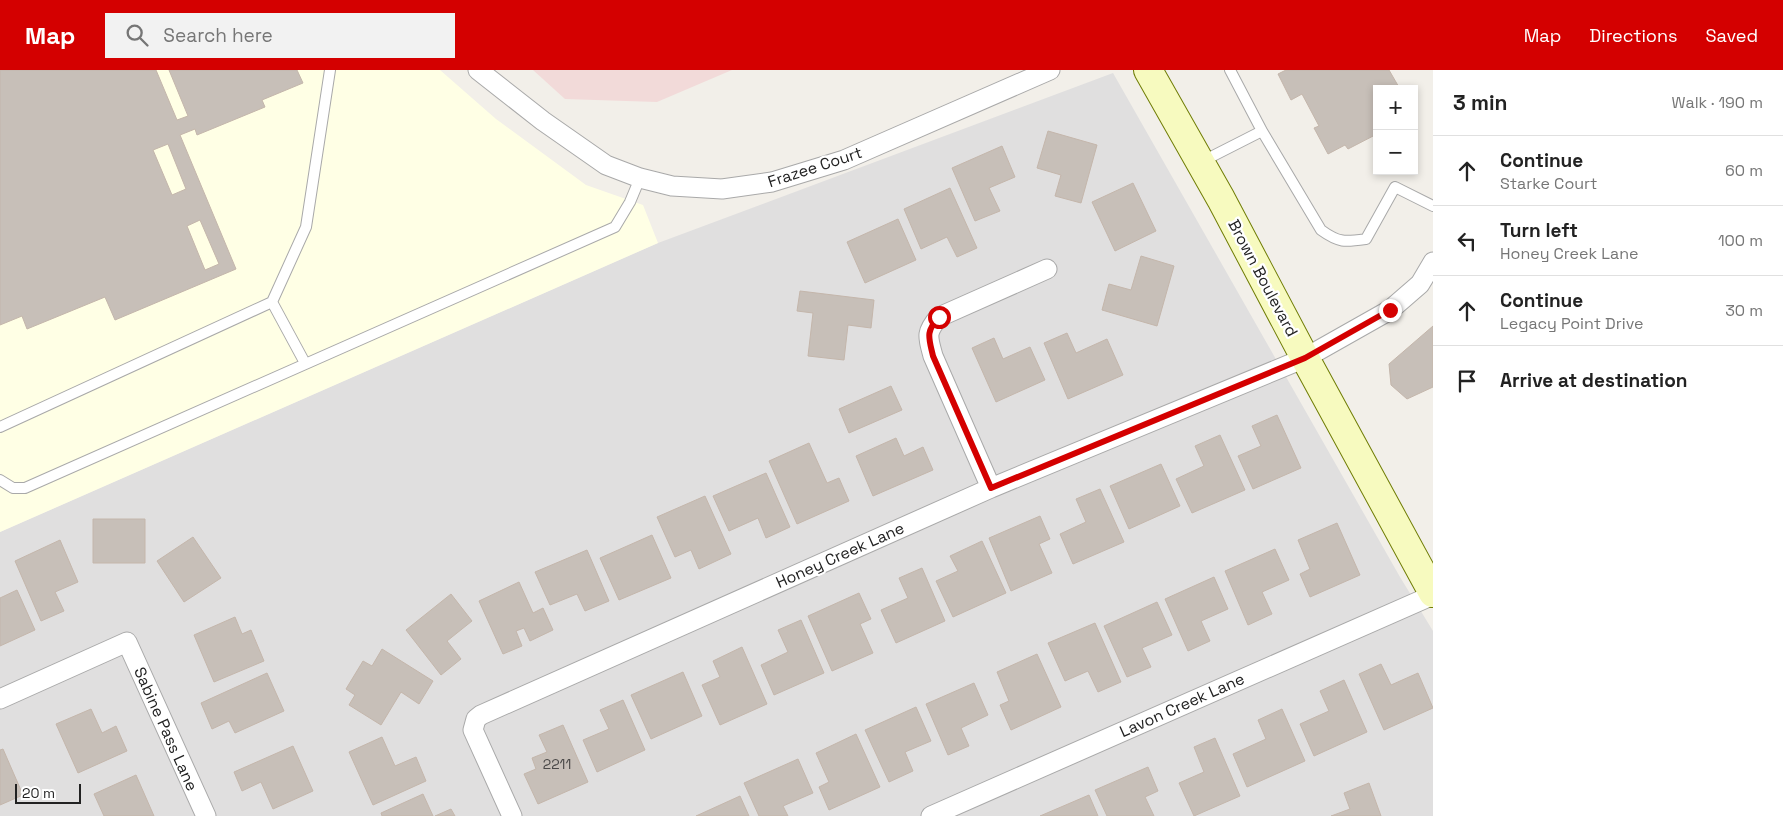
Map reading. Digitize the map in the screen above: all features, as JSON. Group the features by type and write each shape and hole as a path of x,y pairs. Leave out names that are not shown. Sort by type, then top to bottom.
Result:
{"street":[{"name":"Frazee Court","path":"478,70 543,121 606,164 640,178 672,186 722,188 772,182 844,160 1050,70"},
{"name":"Brown Boulevard","path":"1148,70 1221,199 1433,594"},
{"name":"Honey Creek Lane","path":"512,816 473,730 476,720 481,715 991,488 1305,358 1390,310 1420,284 1433,262"},
{"path":"991,488 933,356 928,335 932,325 939,317 1047,269"},
{"name":"Lavon Creek Lane","path":"931,816 1433,594"},
{"name":"Sabine Pass Lane","path":"0,699 127,642 206,816"}],"lane":[{"path":"0,427 272,302 306,227 330,70"},
{"path":"1230,70 1262,131 1321,230 1334,239 1350,242 1366,240 1395,187 1433,206"},
{"path":"1200,163 1262,131"},
{"path":"0,480 13,488 25,488 615,227 630,202 640,178"},
{"path":"272,302 304,363"}],"shaded area":[{"path":"0,70 440,70 496,119 586,185 643,205 658,243 0,532"},
{"path":"533,70 732,70 657,102 565,99"},
{"path":"1113,73 1400,577 1433,631 1433,816 0,816 0,532 658,243"}],"building":[{"path":"0,70 156,70 177,120 188,116 169,70 297,70 303,83 262,100 265,107 197,135 195,129 180,135 236,269 115,320 105,297 27,329 22,316 0,325","holes":["168,144 186,189 172,195 153,150","200,220 219,264 205,270 187,226"]},
{"path":"1286,70 1389,70 1398,85 1373,85 1373,136 1348,149 1345,145 1328,154 1314,128 1319,126 1302,94 1291,100 1278,74"},
{"path":"1048,131 1097,145 1081,203 1055,196 1061,175 1037,168"},
{"path":"1002,146 1015,177 989,188 1000,211 975,221 952,168"},
{"path":"1133,183 1156,231 1115,251 1092,202"},
{"path":"950,188 977,248 957,257 947,237 921,249 904,209"},
{"path":"898,219 916,260 865,283 847,242"},
{"path":"1141,256 1174,266 1157,326 1102,310 1109,284 1131,290"},
{"path":"800,291 874,300 871,328 848,325 844,360 808,356 813,313 797,311"},
{"path":"1433,326 1433,387 1407,399 1391,385 1389,364"},
{"path":"1067,333 1076,353 1107,339 1123,375 1068,399 1044,343"},
{"path":"994,338 1003,359 1030,347 1045,380 996,402 972,348"},
{"path":"891,386 902,410 849,433 839,409"},
{"path":"1277,415 1301,468 1253,489 1238,456 1261,446 1252,426"},
{"path":"1220,435 1245,490 1192,513 1176,479 1204,466 1195,446"},
{"path":"896,438 904,456 923,447 933,470 873,496 856,456"},
{"path":"809,443 827,483 839,478 849,501 797,524 769,461"},
{"path":"1161,464 1180,506 1129,529 1110,486"},
{"path":"766,473 790,527 766,538 758,518 729,531 713,496"},
{"path":"1100,489 1124,542 1073,564 1060,534 1086,522 1076,499"},
{"path":"705,496 731,554 699,569 691,550 675,557 657,517"},
{"path":"1040,516 1050,539 1039,544 1052,573 1011,591 989,538"},
{"path":"93,519 145,519 145,563 93,563"},
{"path":"1337,523 1360,575 1310,597 1300,574 1310,569 1298,540"},
{"path":"652,535 671,578 619,600 600,558"},
{"path":"193,537 221,578 184,602 157,561"},
{"path":"60,540 78,582 55,592 64,611 41,621 15,561"},
{"path":"982,541 1006,593 953,617 936,581 958,571 950,556"},
{"path":"1275,549 1289,580 1262,592 1272,614 1248,625 1225,571"},
{"path":"587,550 609,601 585,611 577,594 550,605 535,572"},
{"path":"922,568 945,621 896,643 881,610 908,598 899,578"},
{"path":"1214,577 1228,609 1201,621 1210,641 1188,651 1165,599"},
{"path":"519,582 533,613 543,608 553,630 530,641 524,628 516,631 522,646 503,654 479,601"},
{"path":"17,590 35,630 0,646 0,598"},
{"path":"859,593 871,619 860,624 873,653 832,671 808,616"},
{"path":"451,594 472,621 447,641 461,659 441,675 406,630"},
{"path":"1157,602 1172,635 1142,648 1151,667 1127,677 1104,626"},
{"path":"235,617 242,634 251,630 264,661 214,682 194,635"},
{"path":"801,620 824,673 774,695 761,665 788,652 778,630"},
{"path":"1095,623 1121,682 1098,692 1088,671 1065,681 1048,643"},
{"path":"742,647 767,704 720,725 702,685 720,677 713,661"},
{"path":"382,649 433,681 419,704 401,692 381,725 349,705 355,695 346,689 363,661 372,666"},
{"path":"1037,654 1061,707 1011,730 1000,705 1009,701 997,672"},
{"path":"1381,664 1391,685 1418,673 1433,708 1384,730 1359,674"},
{"path":"683,672 702,716 651,739 631,695"},
{"path":"267,673 284,711 235,733 229,721 212,729 201,703"},
{"path":"1344,680 1367,732 1314,756 1300,724 1329,711 1320,691"},
{"path":"974,683 988,715 961,728 969,746 948,755 926,704"},
{"path":"623,700 645,750 597,772 583,740 609,729 600,710"},
{"path":"916,707 931,741 905,752 913,771 889,782 865,730"},
{"path":"91,709 102,733 116,726 127,751 78,773 56,724"},
{"path":"1282,709 1305,761 1247,787 1233,754 1266,739 1258,720"},
{"path":"563,725 588,782 538,804 524,774 536,769 532,758 547,752 539,735"},
{"path":"856,734 880,787 829,810 819,787 829,782 816,753"},
{"path":"382,737 395,766 416,757 426,781 373,805 349,752"},
{"path":"1215,738 1240,796 1194,816 1179,783 1204,772 1194,747"},
{"path":"293,746 313,791 273,809 261,782 242,791 234,772"},
{"path":"3,749 23,795 0,805 0,750"},
{"path":"798,759 813,793 783,806 788,816 759,816 744,783"},
{"path":"1148,767 1158,791 1145,797 1154,816 1107,816 1095,790"},
{"path":"136,775 154,816 104,816 94,794"},
{"path":"1369,783 1381,816 1331,816 1350,809 1344,793"},
{"path":"423,794 433,816 382,816 381,813"},
{"path":"1089,795 1098,816 1040,816"},
{"path":"740,796 749,816 696,816"},
{"path":"451,809 455,816 435,816"}],"route":[{"path":"939,317 932,325 928,335 933,356 991,488 1305,358 1390,310"}]}
